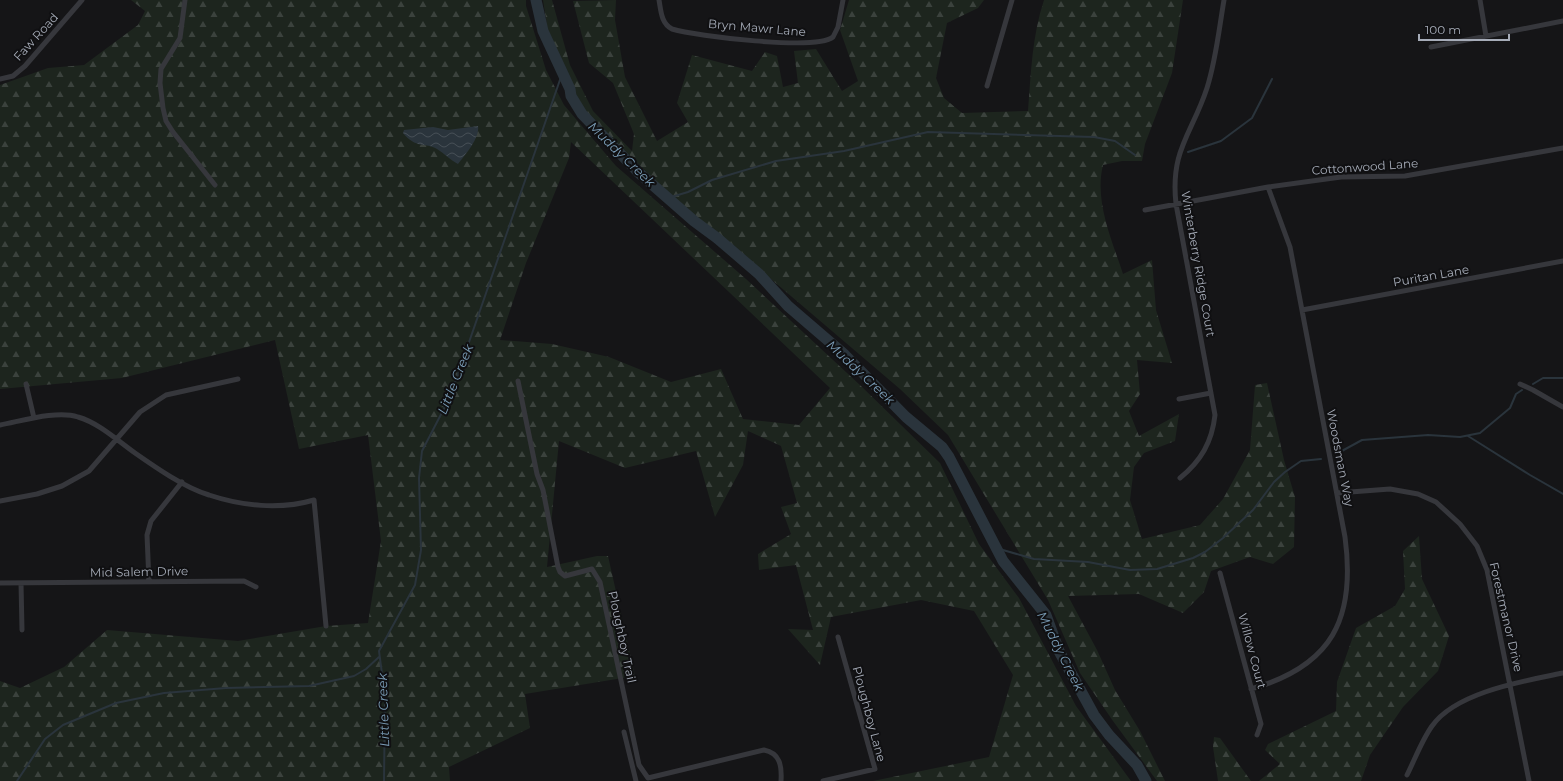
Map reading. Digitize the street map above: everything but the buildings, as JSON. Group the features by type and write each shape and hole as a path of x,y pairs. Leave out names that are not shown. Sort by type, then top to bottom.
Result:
{"street":[{"name":"Faw Road","path":"0,79 12,76 25,66 82,0"},
{"path":"185,0 180,38 164,64 160,74 163,108 166,121 173,132 215,185"},
{"name":"Bryn Mawr Lane","path":"659,0 663,20 667,26 672,29 722,36 801,43 822,42 833,37 838,27 843,0"},
{"path":"987,86 1012,0"},
{"name":"Winterberry Ridge Court","path":"1180,478 1202,456 1212,436 1215,415 1176,204 1174,177 1182,144 1209,83 1224,0"},
{"path":"1480,0 1486,36"},
{"path":"1431,47 1563,22"},
{"name":"Cottonwood Lane","path":"1145,210 1268,187 1342,177 1404,176 1563,148"},
{"name":"Woodsman Way","path":"1251,688 1287,676 1305,665 1325,646 1338,624 1346,597 1348,569 1337,493 1287,237 1268,187"},
{"name":"Puritan Lane","path":"1302,310 1563,261"},
{"path":"0,501 37,494 62,486 89,471 140,412 166,395 238,379"},
{"name":"Ploughboy Trail","path":"518,381 537,474 543,490 558,567 560,572 565,576 592,569 600,582 631,731 642,771 648,778 764,750 772,752 779,758 781,781"},
{"path":"26,384 34,418"},
{"path":"1520,384 1563,407"},
{"path":"1179,399 1211,392"},
{"path":"0,425 58,415 78,417 98,427 162,472 208,495 256,506 295,506 314,500 326,626"},
{"path":"149,582 147,535 151,521 182,482"},
{"name":"Forestmanor Drive","path":"1337,493 1390,489 1418,494 1436,502 1460,524 1477,546 1487,570 1511,684 1529,781"},
{"name":"Willow Court","path":"1220,573 1261,724 1257,735"},
{"name":"Mid Salem Drive","path":"0,583 244,581 256,587"},
{"path":"21,583 22,630"},
{"name":"Ploughboy Lane","path":"823,781 875,769 838,637"},
{"path":"1407,775 1432,726 1444,713 1461,702 1511,684 1563,673"},
{"path":"624,732 636,781"}],"green space":[{"path":"131,0 526,0 526,6 546,70 564,105 616,166 746,279 861,386 940,463 979,544 1019,598 1076,706 1131,781 873,781 989,757 1013,675 974,611 921,600 831,617 820,665 788,629 813,630 796,565 759,570 758,554 791,534 781,507 797,503 781,446 748,431 743,465 715,517 696,451 625,468 559,441 547,567 597,556 608,556 635,676 525,694 530,728 449,767 450,781 0,781 0,681 20,688 64,667 107,630 238,641 326,626 368,623 381,541 368,435 299,449 275,340 122,378 0,389 0,85 48,68 84,65 138,25 145,11","holes":["571,142 830,388 799,425 743,419 721,369 671,382 609,357 552,344 500,340 526,263 569,158"]},
{"path":"543,0 552,0 570,65 593,111 632,151 634,134 613,83 589,63 573,1 616,0 615,20 625,77 657,141 688,122 677,103 692,55 752,71 765,52 777,56 783,87 798,83 794,51 816,49 842,91 858,81 840,30 849,0 984,0 978,8 947,23 936,78 944,98 962,113 1028,111 1034,41 1044,0 1183,0 1172,73 1145,144 1142,161 1122,161 1103,165 1101,179 1102,206 1109,234 1123,274 1152,260 1156,310 1172,363 1137,360 1140,394 1129,411 1139,436 1179,414 1175,441 1144,453 1134,467 1130,500 1142,539 1200,525 1223,499 1250,450 1255,385 1267,383 1284,460 1295,497 1294,547 1273,564 1250,557 1211,571 1204,592 1183,613 1139,594 1068,596 1097,650 1115,690 1140,731 1165,781 1157,781 1080,673 1048,600 948,435 900,389 677,201 580,108 548,32"},
{"path":"1419,536 1422,579 1449,636 1438,671 1403,707 1370,755 1361,781 1259,781 1280,764 1265,750 1268,744 1336,711 1337,682 1356,628 1395,606 1405,589 1403,551"},
{"path":"1214,737 1220,738 1251,781 1218,781 1213,747"}],"water":[{"path":"478,126 477,136 458,164 437,149 416,143 403,133 404,130 433,127 448,130"}],"waterway":[{"name":"Muddy Creek","path":"536,0 543,31 570,89 571,96 582,114 638,172 694,221 717,238 759,274 788,306 845,355 906,417 942,447 949,457 1003,561 1046,615 1059,651 1094,715 1109,735 1137,765 1146,781"},
{"name":"Little Creek","path":"384,781 385,697 379,651 415,585 421,550 419,478 422,451 450,397 562,74"},
{"path":"1188,152 1221,141 1252,118 1272,79"},
{"path":"668,198 688,192 712,180 776,161 844,151 928,132 1094,137 1115,141 1135,155"},
{"path":"1533,384 1543,378 1563,378"},
{"path":"1340,452 1362,440 1428,435 1460,437 1480,433 1510,408 1516,394 1522,390"},
{"path":"1468,436 1563,494"},
{"path":"996,548 1034,559 1088,562 1130,570 1157,569 1193,558 1205,552 1223,538 1253,510 1274,482 1285,472 1301,461 1321,459"},
{"path":"17,781 45,739 63,725 116,703 164,693 226,688 309,686 354,676 366,669 379,657"}]}
